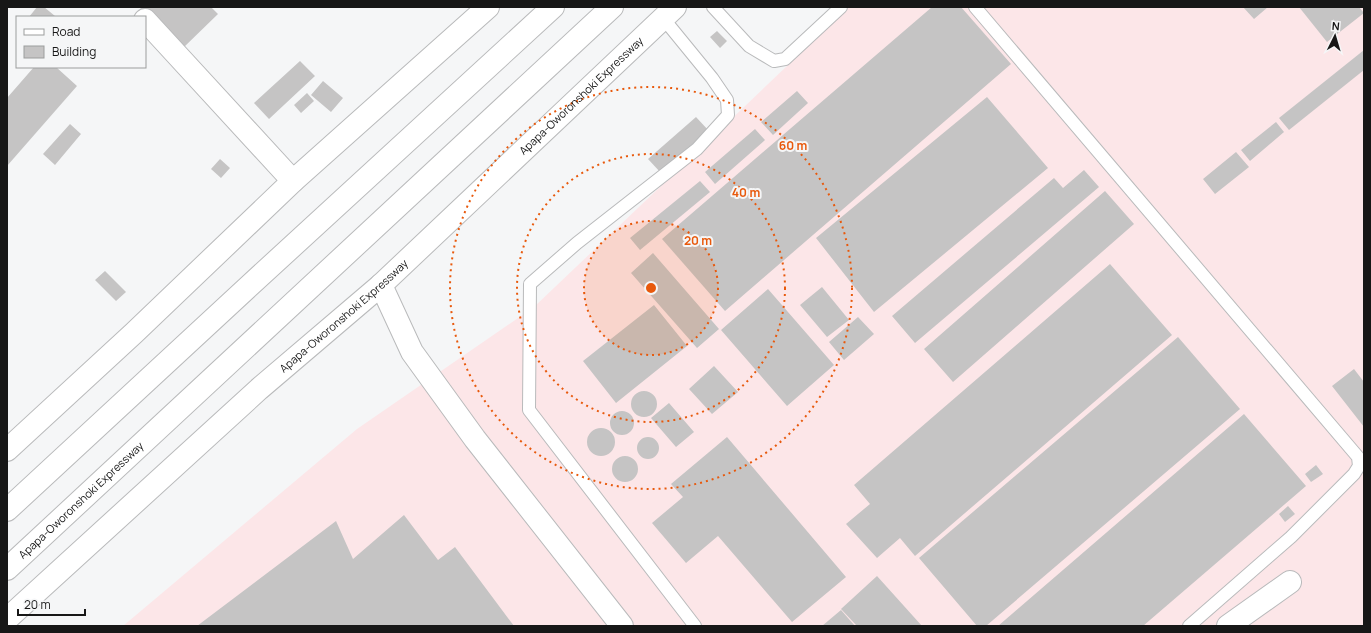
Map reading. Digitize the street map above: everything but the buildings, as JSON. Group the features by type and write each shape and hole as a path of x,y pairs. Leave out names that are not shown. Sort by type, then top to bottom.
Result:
{"main road":[{"path":"133,7 141,16"},
{"path":"7,450 293,181 488,7"},
{"path":"7,510 553,7"},
{"name":"Apapa-Oworonshoki Expressway","path":"7,569 612,7"},
{"name":"Apapa-Oworonshoki Expressway","path":"7,619 259,389 381,285 669,13"},
{"path":"146,21 293,181"},
{"path":"381,285 412,352 475,439 622,626"},
{"path":"1228,626 1290,582"}],"lane":[{"path":"713,7 749,46 774,62 786,59 841,7"},
{"path":"975,7 1358,457 1359,466 1354,474 1291,537 1189,626"},
{"path":"669,13 726,100 728,115 697,149 577,243 530,284 529,410 695,626"}],"shaded area":[{"path":"849,7 1364,7 1364,626 123,626 357,429 534,307"}]}
